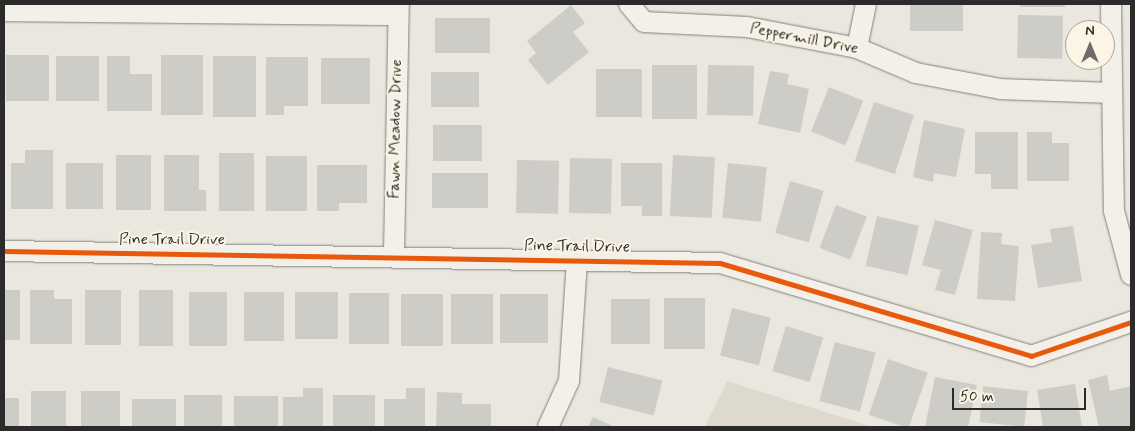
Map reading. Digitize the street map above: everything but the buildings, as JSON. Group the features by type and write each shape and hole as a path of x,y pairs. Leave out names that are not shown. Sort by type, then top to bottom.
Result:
{"street":[{"name":"Peppermill Drive","path":"629,4 644,22 747,28 857,48 916,73 1001,89 1109,93"},
{"path":"857,48 866,4"},
{"path":"1111,4 1109,93 1114,211 1131,276"},
{"path":"4,11 398,10"},
{"name":"Fawn Meadow Drive","path":"394,254 398,10"},
{"name":"Pine Trail Drive","path":"4,251 394,254 720,263 1031,356 1131,322"},
{"path":"548,427 569,381 576,260"}],"shaded area":[{"path":"727,381 873,427 705,427"}],"cycle path":[{"path":"4,251 720,263 1031,356 1131,322"}]}
